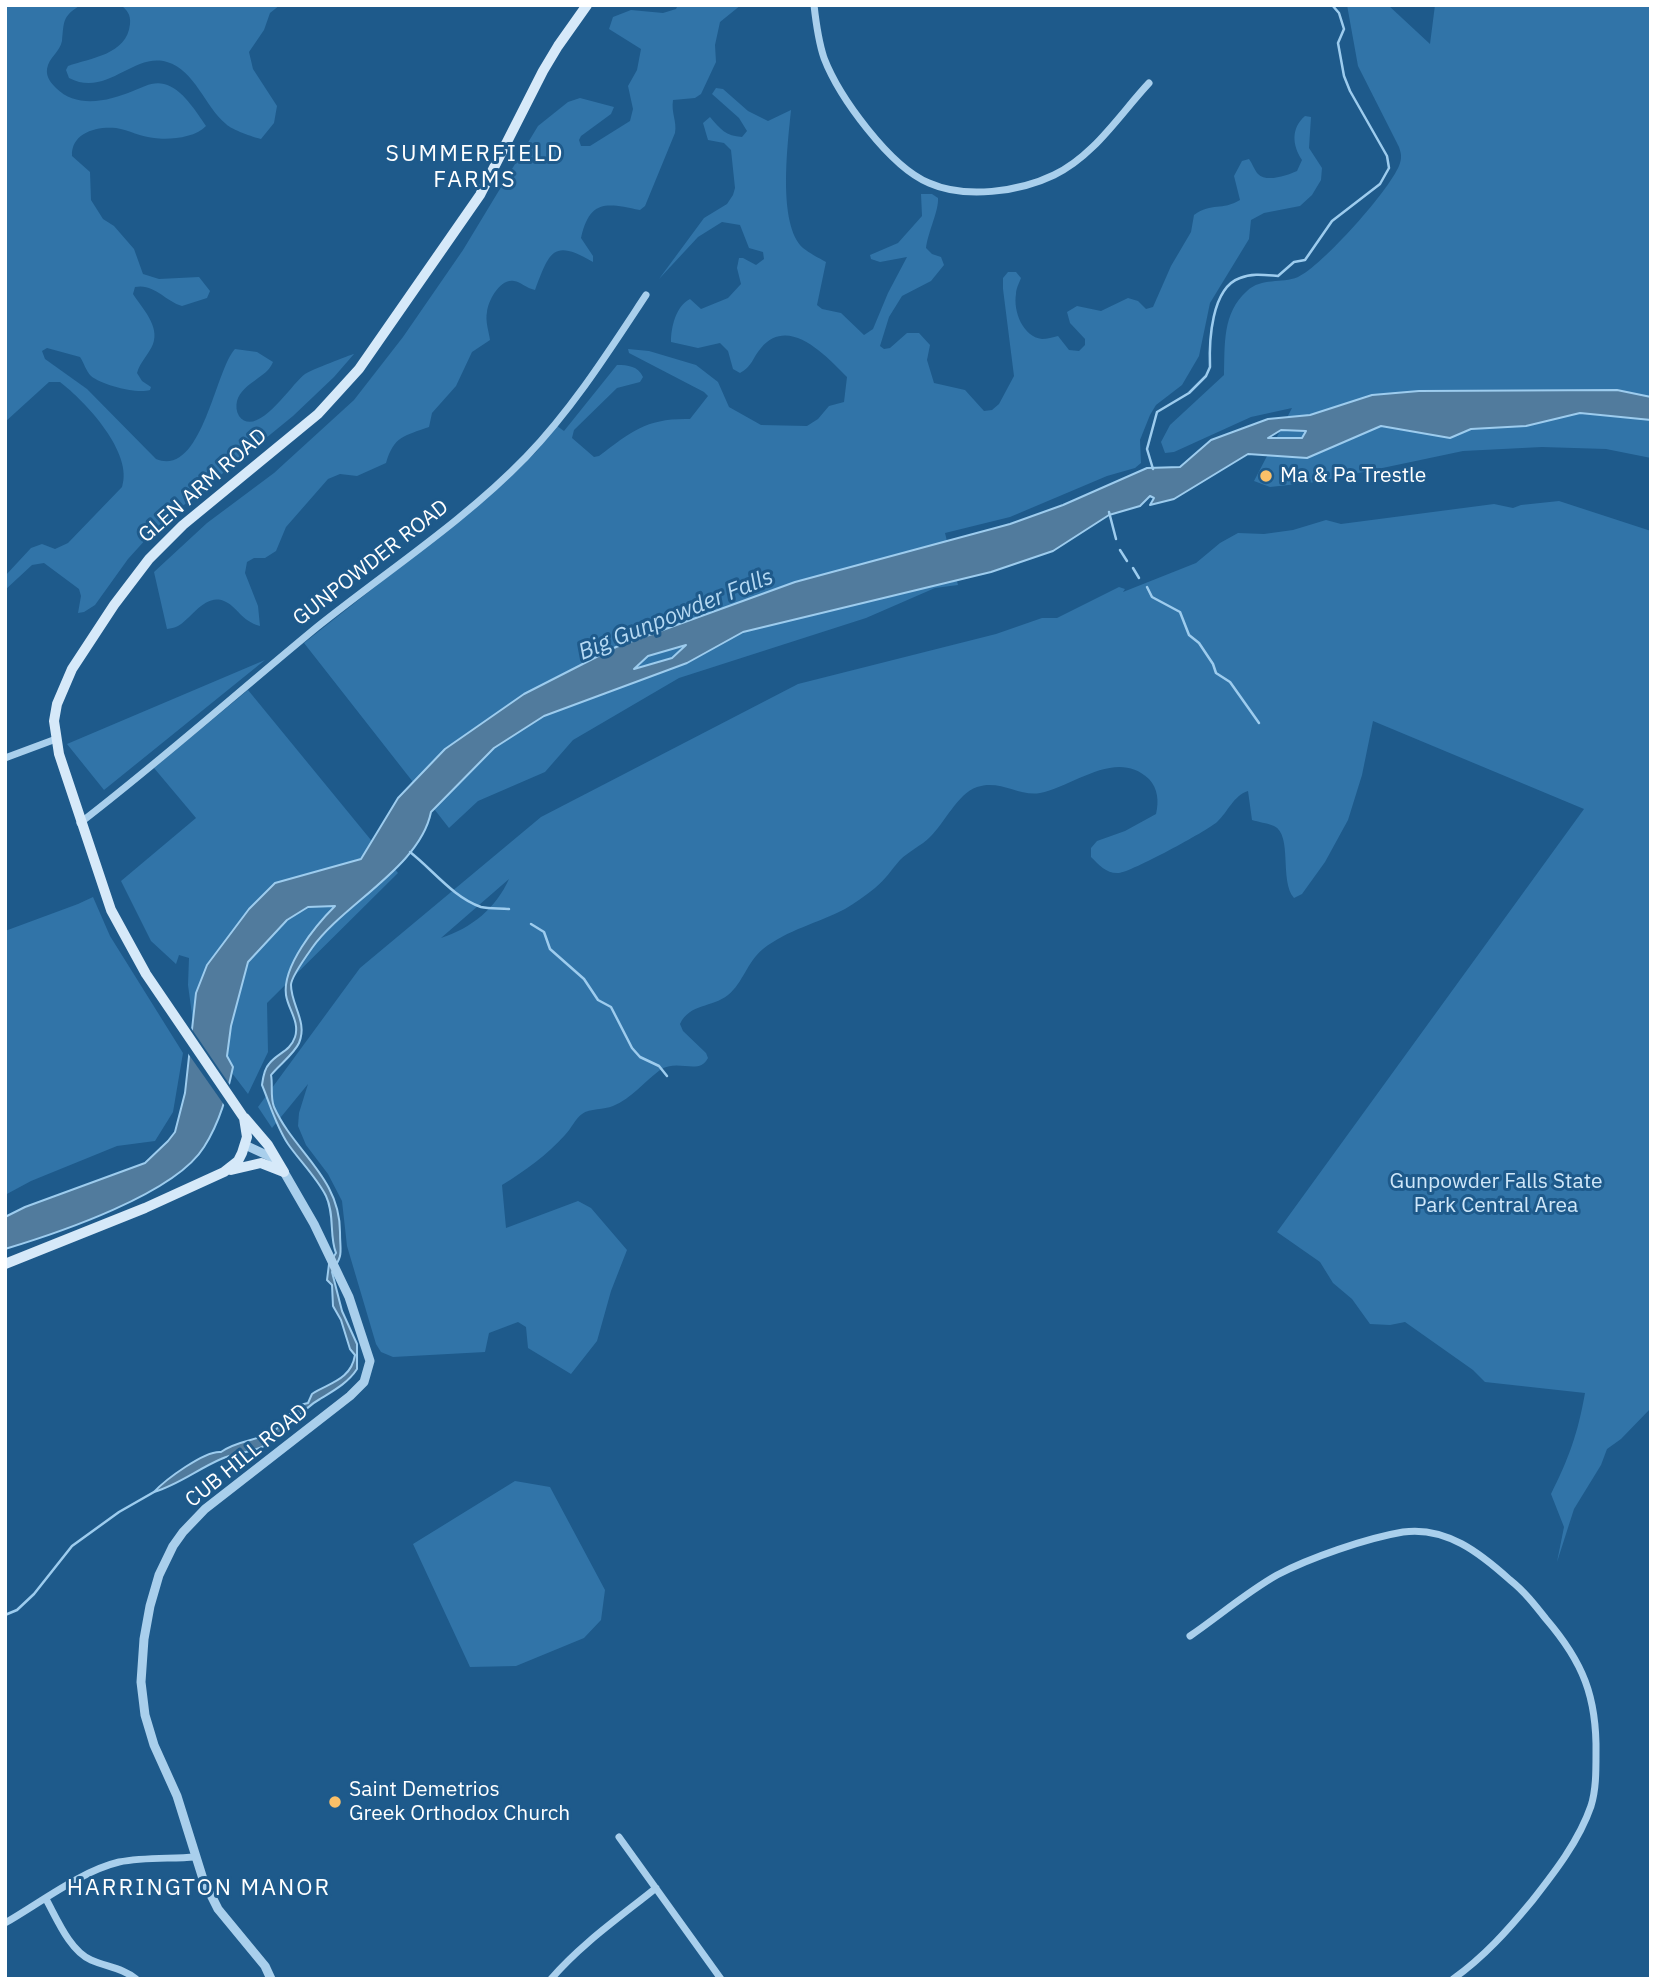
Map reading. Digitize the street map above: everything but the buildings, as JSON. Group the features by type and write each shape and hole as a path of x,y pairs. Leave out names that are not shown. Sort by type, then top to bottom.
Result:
{"main road":[{"name":"GLEN ARM ROAD","path":"284,1172 268,1145 244,1118 146,974 121,931 99,881 80,823 56,739 55,712 65,682 126,588 163,544 317,414 359,369 480,195 543,71 587,5"},
{"path":"224,1172 238,1161 245,1145 247,1129 244,1118"},
{"path":"5,1264 145,1208 224,1172 261,1163 284,1172"}],"street":[{"path":"814,5 818,36 825,60 855,112 869,131 910,172 931,184 995,192 1016,189 1056,174 1095,146 1149,83"},
{"name":"GUNPOWDER ROAD","path":"80,823 138,778 317,627 483,497 517,466 574,400 646,295"},
{"path":"5,758 56,739"},
{"name":"CUB HILL ROAD","path":"245,1145 265,1153 284,1172 332,1258 370,1355 369,1370 363,1383 335,1409 205,1509 173,1546 156,1583 148,1614 142,1664 145,1715 154,1745 177,1796 203,1879 218,1909 264,1966 271,1979"},
{"path":"1190,1636 1278,1575 1348,1546 1404,1532 1434,1533 1452,1538 1471,1548 1520,1588 1563,1638 1581,1670 1593,1705 1596,1725 1596,1776 1590,1808 1549,1879 1482,1957 1453,1979"},
{"path":"619,1837 721,1979"},
{"path":"5,1923 83,1877 120,1862 195,1857"},
{"path":"551,1979 565,1962 656,1888"},
{"path":"46,1899 80,1954 90,1960 127,1971 136,1979"}],"green space":[{"path":"5,5 81,5 65,20 61,45 47,69 51,82 64,95 83,101 104,100 160,83 171,86 183,95 206,126 189,136 167,139 116,128 101,128 80,137 73,148 72,156 90,172 91,200 103,219 114,226 134,249 143,274 159,279 199,277 210,291 207,298 182,306 154,290 135,287 133,294 149,318 155,337 137,373 142,381 151,387 150,390 128,390 103,383 91,376 80,357 47,348 42,351 45,359 87,389 156,459 172,461 185,453 196,438 235,349 257,352 273,362 266,372 244,389 237,401 238,414 246,421 255,421 264,416 305,374 354,354 293,416 157,527 128,559 95,605 78,613 81,596 79,589 44,563 32,565 5,590 5,576 31,548 42,544 55,549 68,543 122,487 124,474 121,459 105,429 60,382 49,382 5,422"},
{"path":"120,5 280,5 270,13 264,30 249,52 253,69 277,106 274,123 261,139 226,124 185,73 167,62 143,63 96,83 83,83 69,78 66,70 68,66 106,54 122,43 130,21 125,8"},
{"path":"678,5 741,5 720,22 715,45 716,62 701,94 695,98 673,100 675,133 645,206 640,210 618,206 601,207 589,216 581,238 593,256 593,262 561,250 549,258 535,290 514,281 504,283 492,297 487,312 490,340 472,352 456,386 432,413 429,427 401,438 393,447 386,463 357,476 340,474 328,479 286,527 276,551 265,558 254,558 247,562 245,573 258,606 260,626 248,621 229,604 217,599 199,608 178,626 167,629 154,572 207,523 274,473 354,400 403,337 463,250 538,126 568,102 580,98 614,107 611,114 581,136 581,146 590,146 630,121 633,109 628,86 637,70 641,49 609,29 613,17 631,10 663,13 676,9"},
{"path":"1347,5 1388,5 1430,44 1435,5 1651,5 1651,458 1606,449 1542,447 1463,451 1316,482 1270,487 1254,481 1292,408 1251,417 1174,452 1165,453 1161,442 1170,425 1224,375 1226,330 1239,300 1259,284 1292,279 1309,270 1339,243 1371,207 1400,163 1399,147 1358,66"},
{"path":"716,88 723,89 748,111 768,121 791,110 787,202 795,236 803,248 826,262 817,305 822,309 841,313 864,335 873,329 907,257 880,262 871,259 870,255 898,243 922,216 921,194 932,194 938,198 926,248 941,257 944,265 931,281 902,296 889,317 880,346 884,349 890,348 907,333 919,333 930,345 927,360 934,383 965,390 984,411 992,410 999,404 1014,376 1003,289 1003,278 1008,272 1016,272 1021,278 1016,290 1016,308 1021,322 1030,334 1042,339 1058,336 1069,350 1079,351 1085,345 1085,339 1070,323 1067,312 1077,306 1101,311 1128,298 1138,301 1146,309 1153,307 1171,266 1191,232 1194,215 1240,200 1234,176 1242,161 1249,159 1258,174 1267,178 1297,171 1302,160 1294,137 1297,126 1305,116 1311,117 1309,148 1322,168 1321,180 1312,195 1300,206 1264,213 1251,220 1249,239 1210,303 1199,356 1182,385 1156,405 1150,415 1140,440 1141,463 1135,468 1107,476 1010,517 945,533 958,585 935,588 866,618 679,678 573,740 545,772 478,801 449,828 304,643 480,504 536,452 557,426 564,431 617,365 632,367 643,377 640,382 617,388 574,430 572,438 594,457 631,433 651,424 690,419 708,396 629,353 628,349 649,351 696,365 718,382 729,407 761,425 807,426 818,419 829,406 844,402 847,377 818,350 795,337 772,339 740,373 733,369 728,351 720,343 698,348 671,342 675,318 685,302 690,299 701,309 728,298 741,284 737,268 739,258 756,265 764,259 763,252 749,248 740,225 722,222 698,237 659,279 704,218 727,204 733,195 735,188 731,150 724,143 708,140 703,123 710,117 720,128 732,135 742,137 747,131 739,118 712,94"},
{"name":"Gunpowder Falls State Park Central Area","path":"1559,501 1651,531 1651,1408 1621,1439 1607,1449 1601,1465 1574,1509 1557,1562 1564,1527 1551,1494 1572,1445 1585,1393 1485,1382 1473,1370 1405,1322 1390,1325 1370,1324 1352,1299 1333,1283 1320,1262 1277,1232 1584,809 1373,721 1362,775 1348,820 1325,862 1302,894 1294,898 1287,881 1285,848 1280,831 1274,826 1252,820 1248,791 1238,797 1210,827 1153,859 1119,873 1100,866 1091,857 1091,848 1097,841 1125,831 1156,814 1156,791 1149,779 1136,770 1109,768 1040,793 1025,793 994,785 977,787 970,791 957,802 936,831 900,860 875,888 845,909 772,942 758,954 738,985 728,995 689,1012 684,1017 680,1024 683,1031 706,1053 708,1058 704,1063 694,1067 667,1067 620,1103 582,1114 551,1149 502,1185 506,1228 578,1201 591,1208 627,1250 611,1291 597,1341 571,1374 528,1348 526,1327 518,1322 489,1333 485,1352 393,1357 381,1352 376,1344 347,1246 342,1201 328,1174 306,1145 298,1126 308,1084 272,1128 258,1107 360,968 541,817 798,684 996,634 1042,618 1057,618 1119,587 1125,589 1123,592 1196,563 1220,543 1238,533 1264,534 1293,530 1326,520 1341,524 1494,504 1513,508","holes":["509,879 482,916 463,929 441,938"]},
{"path":"265,660 104,790 67,744"},
{"path":"248,690 398,873 267,1003 268,1052 248,1094 193,1022 188,985 189,958 179,955 176,964 151,941 121,881 196,818 154,768"},
{"path":"93,897 110,936 183,1053 173,1112 155,1141 117,1146 31,1181 5,1195 5,931"},
{"path":"515,1481 550,1487 605,1590 601,1620 584,1638 516,1666 470,1667 413,1544"}],"shaded area":[{"path":"1617,390 1651,397 1651,420 1580,413 1526,426 1471,429 1450,438 1381,426 1307,458 1248,454 1174,499 1150,505 1154,498 1150,496 1140,506 1109,515 1053,551 991,572 743,632 687,663 544,716 494,748 431,812 424,832 397,868 326,932 296,972 291,985 302,1028 301,1035 294,1051 271,1075 274,1107 324,1180 338,1213 340,1253 332,1272 342,1311 357,1344 357,1369 345,1383 312,1404 270,1442 257,1449 221,1459 154,1492 167,1480 205,1456 274,1431 296,1406 308,1403 312,1394 338,1380 353,1363 355,1355 350,1349 341,1320 333,1306 332,1285 327,1280 329,1264 336,1253 329,1203 318,1183 284,1137 262,1085 267,1066 290,1046 295,1037 295,1021 286,995 289,972 310,935 335,906 308,907 287,920 248,962 231,1026 227,1056 233,1067 225,1098 210,1138 189,1164 168,1181 114,1210 5,1249 5,1217 25,1207 145,1163 168,1141 175,1132 185,1093 196,993 207,965 249,909 275,883 361,859 398,798 445,749 524,694 616,647 795,582 1010,524 1063,505 1147,468 1180,467 1211,440 1268,419 1310,415 1372,395 1419,391","holes":["1281,430 1306,431 1302,438 1268,438","686,645 672,658 634,669 648,656"]}],"pier":[{"path":"189,1025 232,1088 227,1109 187,1052"}],"waterway":[{"path":"1153,469 1147,449 1157,412 1189,393 1206,376 1210,367 1214,317 1223,293 1230,284 1245,276 1278,276 1294,262 1305,260 1332,221 1380,184 1389,168 1387,156 1344,76 1338,43 1344,29 1339,13 1332,5"},
{"path":"1109,512 1116,539"},
{"path":"1120,550 1127,561"},
{"path":"1133,568 1139,578"},
{"path":"1147,587 1152,597 1180,612 1189,635 1199,643 1216,673 1230,682 1259,723"},
{"path":"410,852 471,903 484,908 509,909"},
{"path":"531,924 544,932 550,949 584,979 598,1000 611,1007 632,1048 640,1057 659,1066 667,1076"},
{"path":"5,1615 17,1610 34,1594 72,1546 119,1512 154,1492"}],"place":[{"name":"Ma & Pa Trestle","path":"1266,476"},
{"name":"Saint Demetrios Greek Orthodox Church","path":"335,1802"}],"district":[{"name":"SUMMERFIELD FARMS","path":"475,167"},
{"name":"HARRINGTON MANOR","path":"199,1888"}],"water label":[{"name":"Big Gunpowder Falls","path":"676,615"}]}
